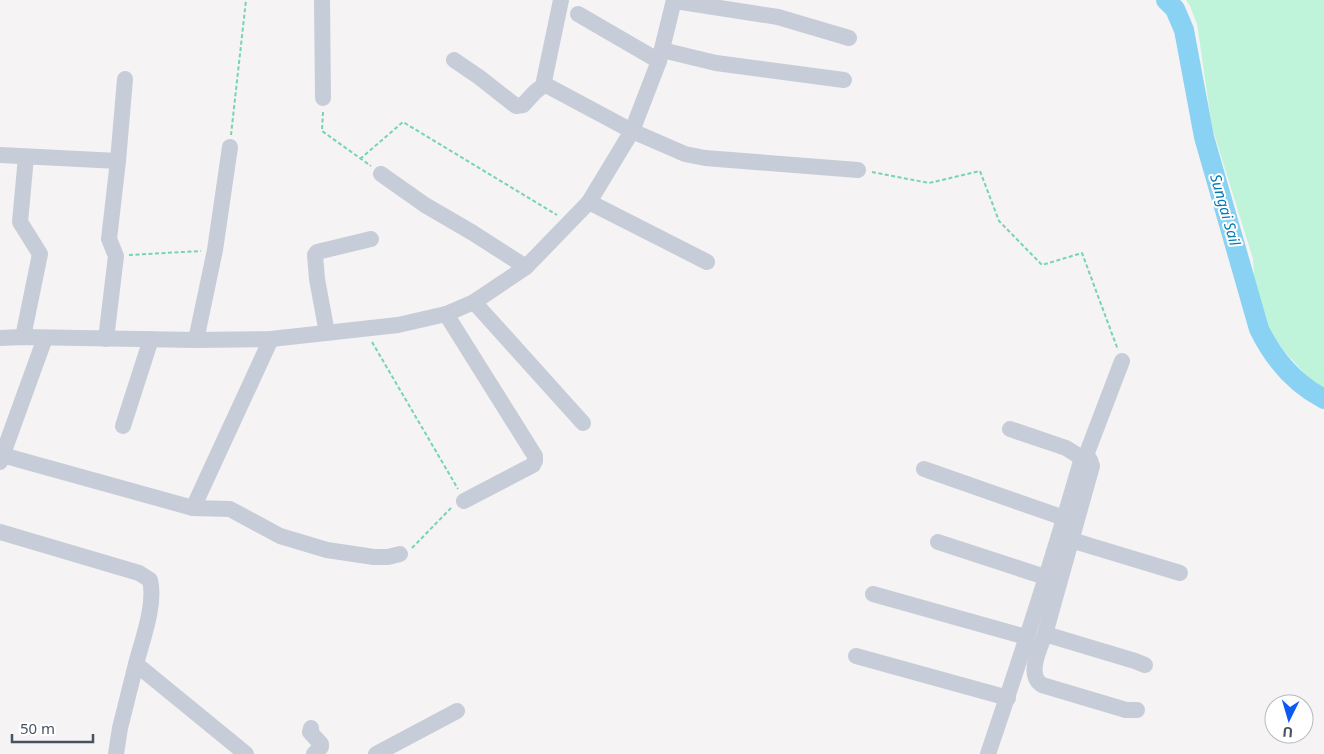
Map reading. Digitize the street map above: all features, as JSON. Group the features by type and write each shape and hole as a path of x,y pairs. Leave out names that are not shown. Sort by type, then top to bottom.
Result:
{"street":[{"path":"322,0 323,98"},
{"path":"454,60 479,76 516,106 523,105 545,84 561,0"},
{"path":"0,338 271,339 398,325 446,314 474,302 526,267 589,202 632,131 661,56 675,1 778,17 849,38"},
{"path":"578,14 661,56 844,80"},
{"path":"106,339 116,256 109,239 125,79"},
{"path":"545,84 632,131 695,157 858,170"},
{"path":"196,340 215,250 230,147"},
{"path":"0,155 118,161"},
{"path":"23,337 40,254 20,222 26,157"},
{"path":"381,174 425,205 526,267"},
{"path":"589,202 707,262"},
{"path":"327,333 317,279 315,255 317,252 371,239"},
{"path":"474,302 583,424"},
{"path":"446,314 535,456 533,465 464,501"},
{"path":"45,338 1,458 193,508 230,509 280,536 327,550 374,557 388,557 400,554"},
{"path":"123,426 151,339"},
{"path":"193,508 271,339"},
{"path":"988,754 1008,698 1083,458 1122,361"},
{"path":"1010,428 1066,448 1090,460 1092,466 1033,673 1036,681 1130,711 1137,710"},
{"path":"924,469 1064,518"},
{"path":"0,532 139,573 150,580 152,589 150,605 120,728 116,754"},
{"path":"1071,540 1180,573"},
{"path":"938,542 1045,577"},
{"path":"873,594 1026,637"},
{"path":"1044,634 1145,665"},
{"path":"856,656 1008,698"},
{"path":"136,664 246,754"},
{"path":"376,754 457,712"},
{"path":"311,728 310,732 321,744 314,754"}],"path":[{"path":"230,147 246,0"},
{"path":"323,98 322,131 381,174"},
{"path":"360,158 403,122 570,223"},
{"path":"858,170 929,183 980,171 999,221 1042,265 1082,253 1122,361"},
{"path":"116,256 215,250"},
{"path":"365,329 464,501 449,508 413,547 400,554"}],"green space":[{"path":"1186,0 1324,0 1324,390 1306,375 1283,350 1273,335 1258,304 1255,292 1253,259 1212,127 1197,24"}],"waterway":[{"name":"Sungai Sail","path":"1166,0 1175,9 1184,30 1204,137 1259,329 1271,351 1286,370 1303,386 1324,399"}]}
